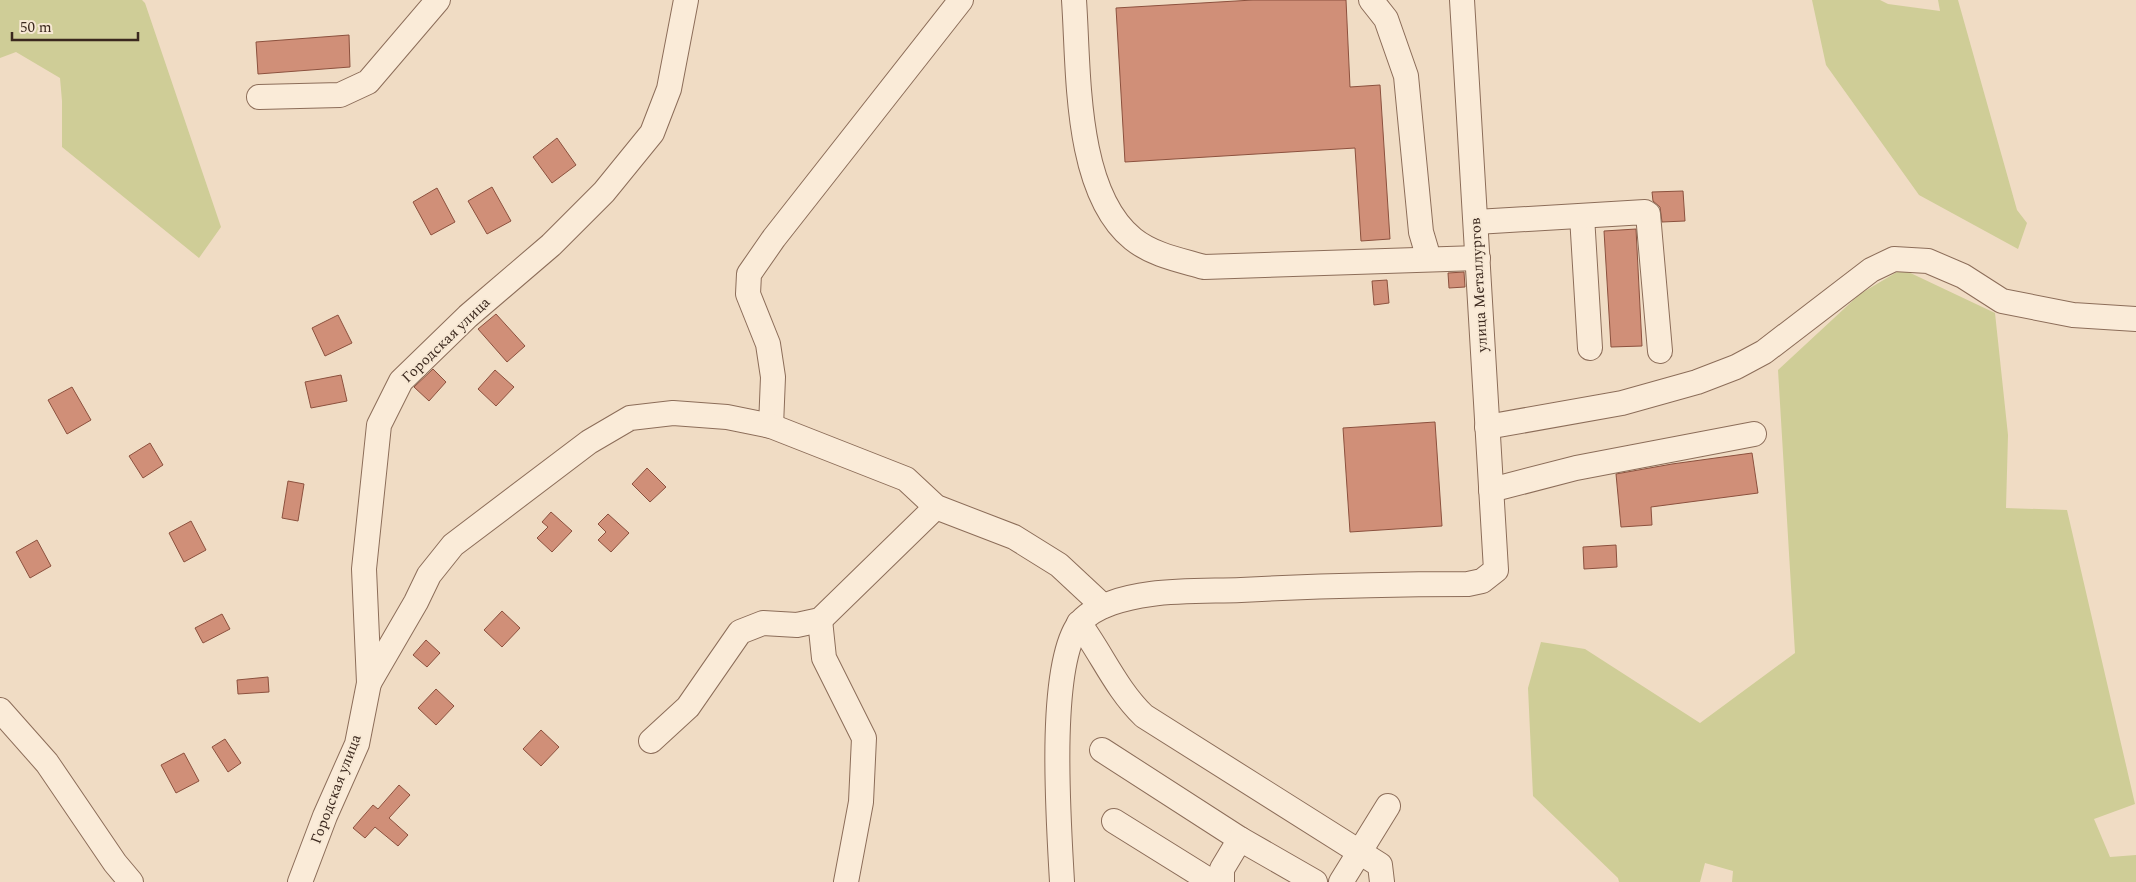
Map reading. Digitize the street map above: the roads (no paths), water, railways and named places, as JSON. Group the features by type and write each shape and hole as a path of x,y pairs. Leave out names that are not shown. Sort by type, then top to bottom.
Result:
{"street":[{"path":"259,97 340,95 368,82 438,0"},
{"name":"Городская улица","path":"300,882 325,816 357,744 369,683 364,570 379,425 401,381 468,316 557,238 604,192 652,133 669,89 686,0"},
{"path":"771,426 773,377 768,344 748,294 750,274 774,238 961,0"},
{"path":"1074,0 1085,146 1093,178 1110,212 1133,239 1167,257 1204,267 1478,258"},
{"path":"1371,0 1386,18 1406,76 1421,232 1429,259"},
{"name":"улица Металлургов","path":"1102,606 1150,594 1361,584 1468,584 1482,581 1496,570 1462,0"},
{"path":"1476,222 1645,212 1648,214 1660,351"},
{"path":"1582,216 1590,348"},
{"path":"1487,427 1622,403 1697,382 1736,367 1764,352 1871,270 1894,259 1928,261 1963,276 2002,301 2073,315 2136,319"},
{"path":"369,683 416,602 428,575 453,546 588,442 630,418 673,413 727,417 771,426 906,479 936,507 1014,537 1058,565 1102,606 1080,623 1071,638 1066,653 1057,730 1062,882"},
{"path":"1491,490 1576,468 1754,434"},
{"path":"650,742 688,707 740,632 763,623 797,625 820,620 936,507"},
{"path":"820,620 824,658 864,738 861,802 846,882"},
{"path":"1080,623 1099,650 1115,682 1129,701 1144,716 1380,865 1382,882"},
{"path":"0,710 47,763 115,863 131,882"},
{"path":"1102,750 1240,839 1315,882"},
{"path":"1341,882 1388,806"},
{"path":"1114,821 1212,882"},
{"path":"1222,882 1222,869 1240,839"}]}
